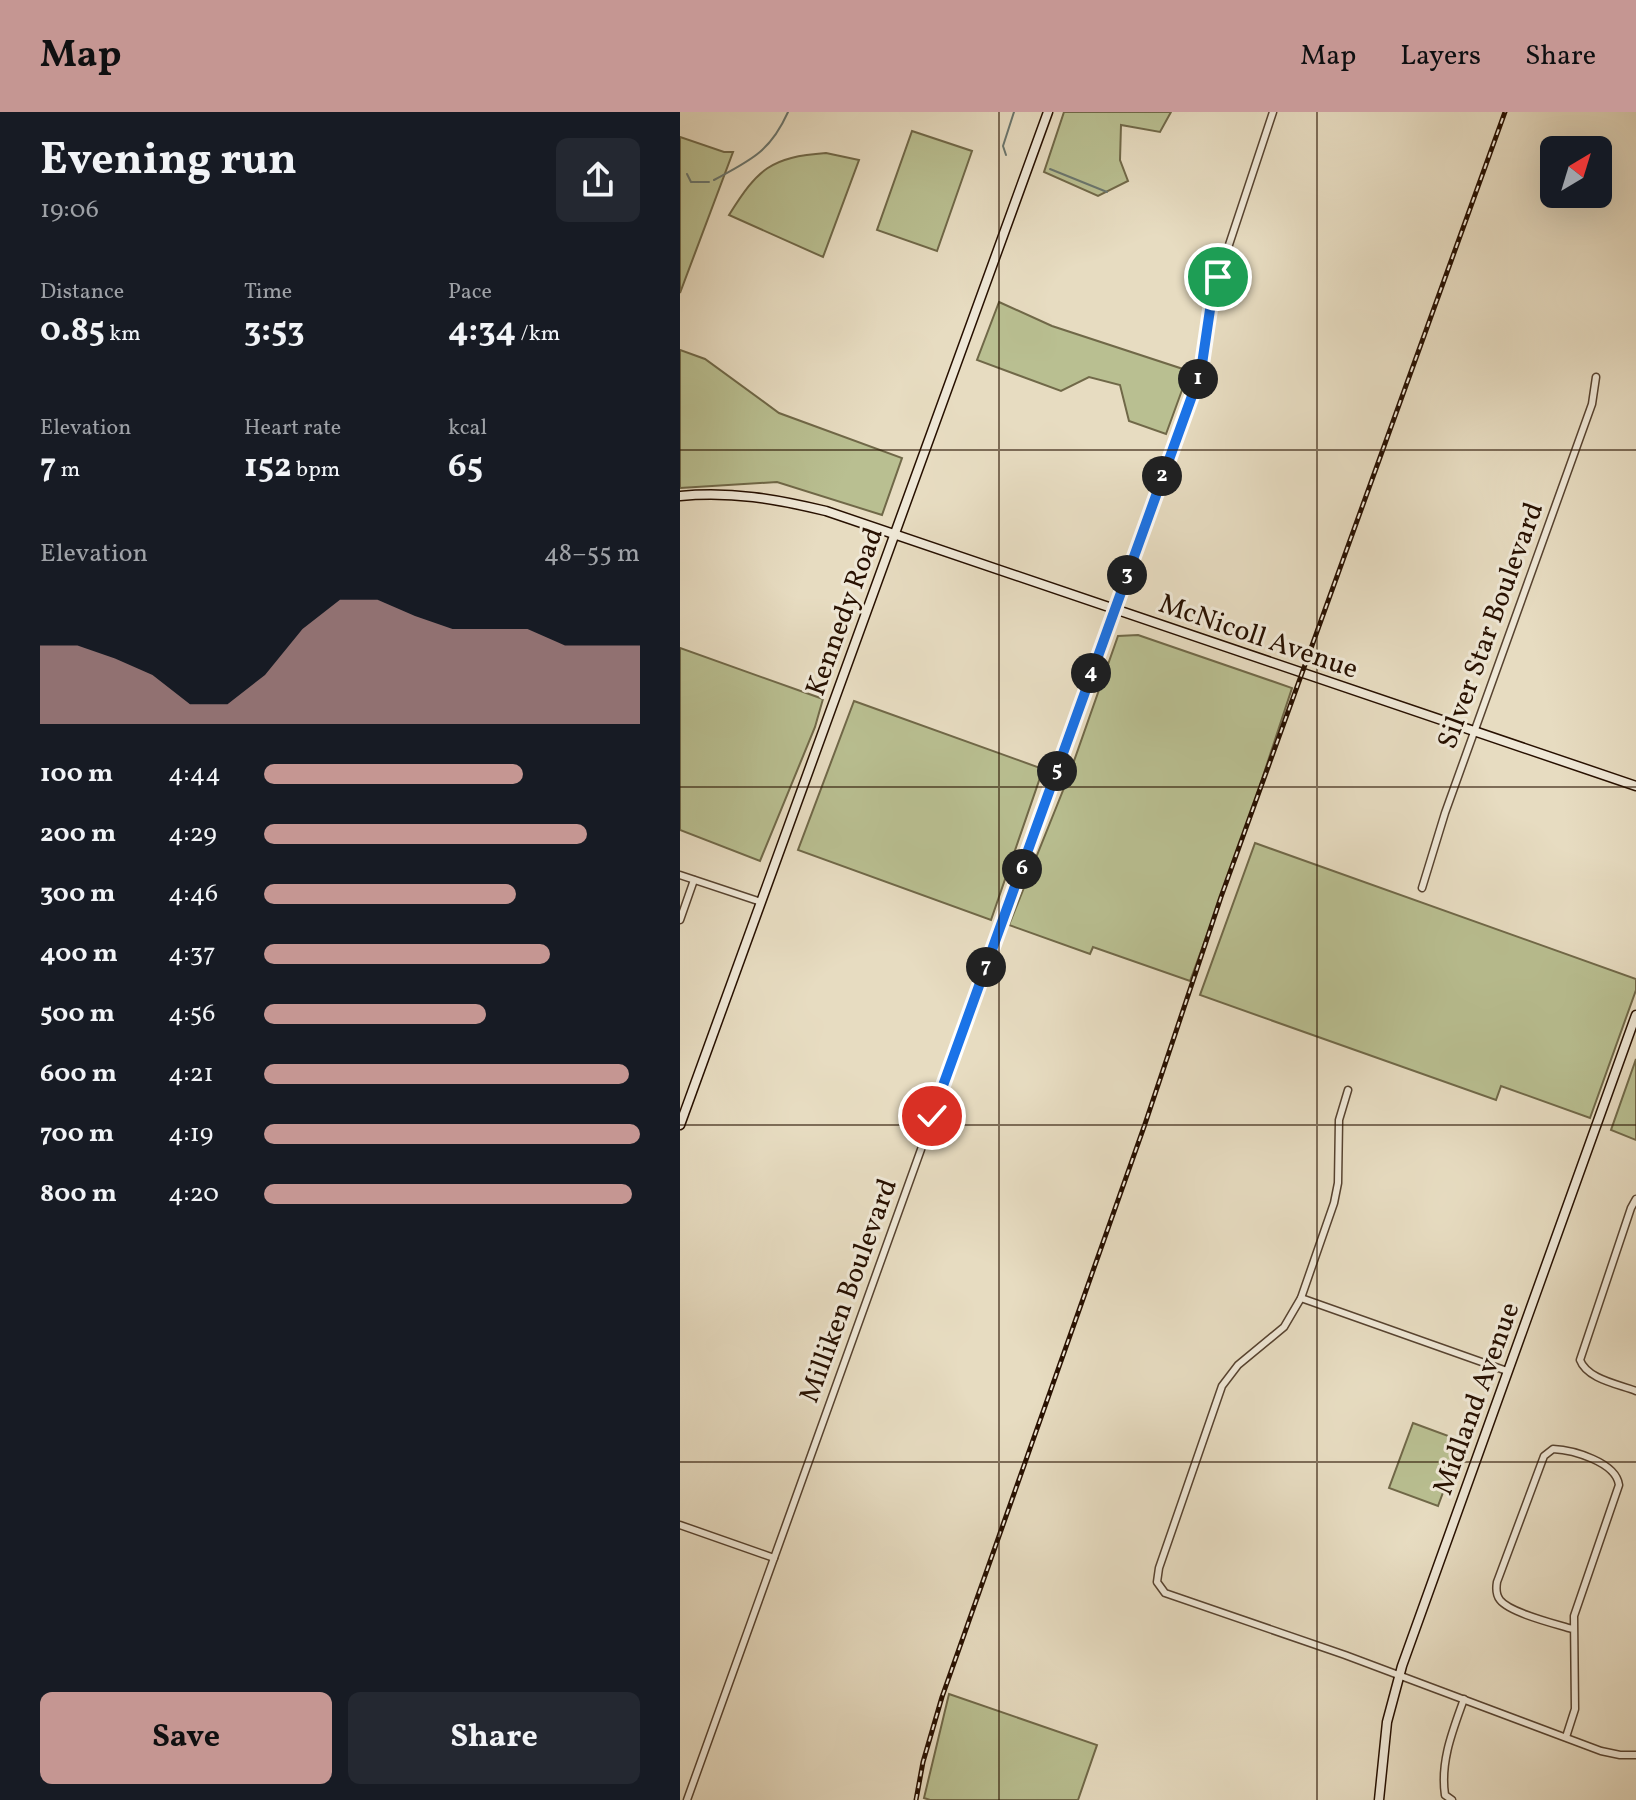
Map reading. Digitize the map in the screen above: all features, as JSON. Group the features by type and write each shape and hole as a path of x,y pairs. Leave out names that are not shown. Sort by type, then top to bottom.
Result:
{"main road":[{"name":"Kennedy Road","path":"680,1125 1048,112"},
{"name":"McNicoll Avenue","path":"680,496 731,493 769,497 826,511 1636,786"},
{"name":"Midland Avenue","path":"1379,1800 1387,1722 1399,1675 1636,1015"}],"street":[{"name":"Milliken Boulevard","path":"687,1800 1201,371 1212,296 1273,112"},
{"name":"Silver Star Boulevard","path":"1422,888 1474,732 1592,404 1596,377"},
{"path":"680,875 761,902"},
{"path":"680,920 694,880"},
{"path":"1348,1090 1339,1120 1338,1183 1334,1203 1301,1298 1284,1327 1238,1365 1222,1386 1159,1568 1157,1582 1165,1593 1612,1754 1636,1755"},
{"path":"1636,1199 1580,1360 1582,1366 1593,1374 1636,1391"},
{"path":"1301,1298 1507,1371"},
{"path":"1566,1737 1575,1709 1572,1629 1576,1606 1617,1492 1618,1479 1605,1466 1571,1452 1553,1449 1544,1456 1496,1591 1498,1598 1511,1608 1572,1629"},
{"path":"680,1525 774,1558"},
{"path":"1452,1800 1445,1795 1445,1760 1448,1742 1464,1699"}],"green space":[{"path":"1064,112 1171,112 1160,132 1121,125 1120,160 1128,181 1098,196 1044,172"},
{"path":"912,131 972,151 937,251 877,230"},
{"path":"680,137 724,152 733,152 680,293"},
{"path":"826,153 859,160 823,257 729,215 749,186 767,168 791,158"},
{"path":"999,302 1052,326 1189,371 1166,434 1129,421 1120,385 1089,377 1061,391 977,360"},
{"path":"680,350 705,359 779,413 902,458 882,515 777,482 680,488"},
{"path":"1138,635 1292,688 1242,840 1190,981 1093,947 1090,954 1009,925 1068,778 1118,636"},
{"path":"680,648 823,699 815,727 760,861 680,830"},
{"path":"854,701 1043,769 991,920 798,850"},
{"path":"1255,843 1636,979 1636,990 1590,1118 1501,1086 1496,1100 1200,995"},
{"path":"1636,1059 1636,1140 1611,1130"},
{"path":"1413,1423 1462,1441 1438,1506 1389,1488"},
{"path":"949,1694 1097,1745 1078,1800 924,1798"}],"waterway":[{"path":"714,180 758,154 774,137 788,112"},
{"path":"1006,155 1003,146 1014,112"},
{"path":"1050,169 1107,192"},
{"path":"687,174 691,182 709,182"}],"railway":[{"path":"916,1800 923,1762 942,1697 1145,1124 1221,897 1505,112"}],"route":[{"path":"932,1116 1201,371 1212,296 1218,277"}]}
